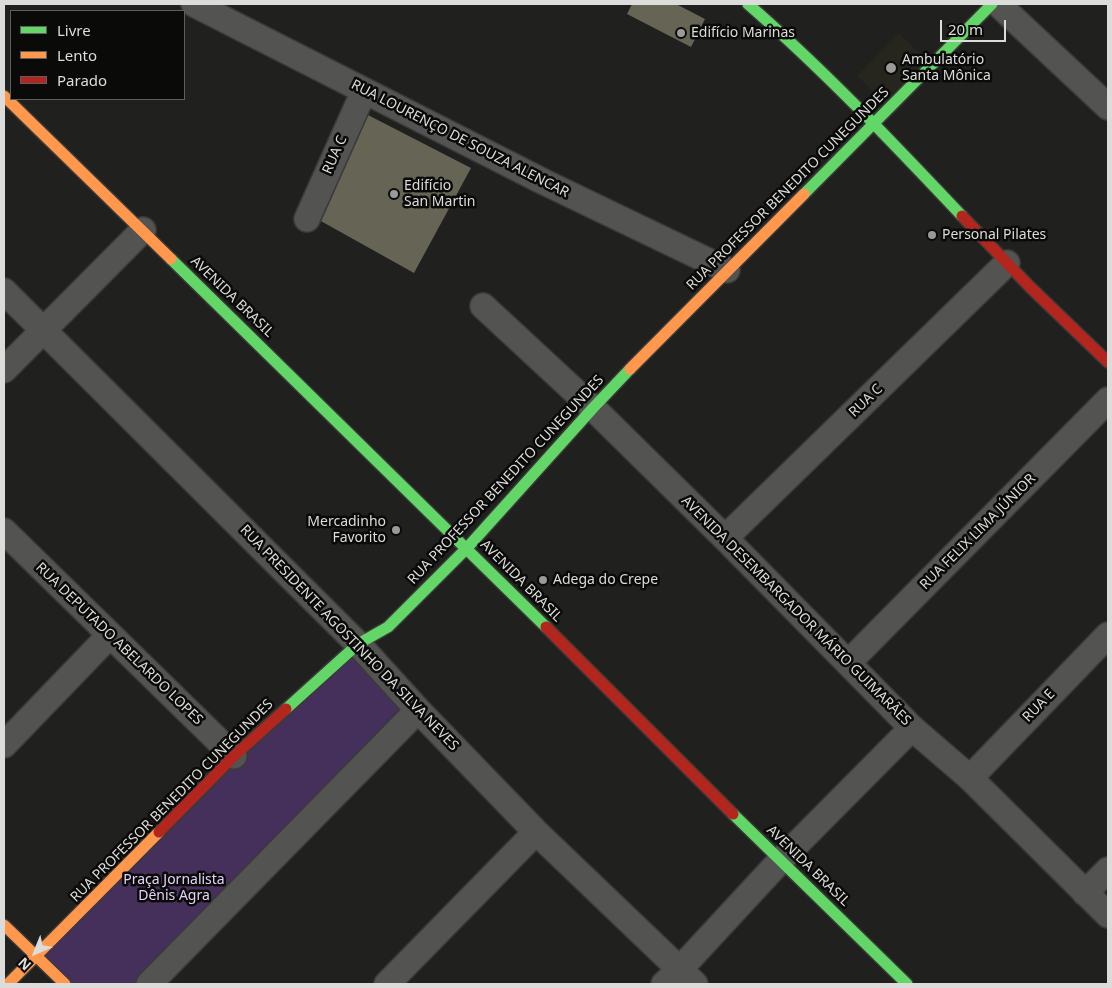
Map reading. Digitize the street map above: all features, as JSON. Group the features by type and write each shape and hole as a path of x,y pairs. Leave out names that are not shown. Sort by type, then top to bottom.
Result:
{"street":[{"name":"RUA LOURENÇO DE SOUZA ALENCAR","path":"194,4 544,182 727,270"},
{"path":"734,4 769,22"},
{"path":"748,4 874,124 1007,263 1108,362"},
{"name":"RUA PROFESSOR BENEDITO CUNEGUNDES","path":"8,984 234,756 358,644 388,627 467,548 593,408 727,270 992,4"},
{"path":"998,4 1108,107"},
{"name":"RUA C","path":"307,219 364,91"},
{"name":"AVENIDA BRASIL","path":"4,96 467,548 780,861 907,984"},
{"path":"4,370 143,230"},
{"name":"RUA C","path":"725,538 1007,263"},
{"name":"RUA PRESIDENTE AGOSTINHO DA SILVA NEVES","path":"4,291 358,644 418,710 680,979"},
{"name":"AVENIDA DESEMBARGADOR MÁRIO GUIMARÃES","path":"483,306 593,408 725,538 912,728 970,778 1108,915"},
{"name":"RUA FELIX LIMA JÚNIOR","path":"848,663 1108,400"},
{"name":"RUA DEPUTADO ABELARDO LOPES","path":"4,531 234,756"},
{"path":"4,746 110,635"},
{"name":"RUA E","path":"970,778 1108,635"},
{"path":"149,984 418,710"},
{"path":"680,979 780,861 912,728"},
{"path":"387,984 536,832"},
{"path":"1085,893 1108,870"},
{"path":"4,924 35,957 65,984"}],"shaded area":[{"name":"Ambulatório Santa Mônica","path":"899,33 926,60 884,102 857,76"}],"green space":[{"name":"Praça Jornalista Dênis Agra","path":"358,644 418,710 149,984 65,984 35,957"}],"building":[{"name":"Edifício Marinas","path":"632,4 676,4 705,19 691,47 627,14"},
{"name":"Edifício San Martin","path":"368,115 471,168 414,273 319,220"}],"traffic: fast":[{"path":"748,4 831,81 962,216"},
{"path":"804,194 992,4"},
{"path":"171,259 546,627"},
{"path":"286,709 358,644 388,627 467,548 630,369"},
{"path":"733,814 907,984"}],"traffic: slow":[{"path":"4,96 171,259"},
{"path":"630,369 804,194"},
{"path":"8,984 159,832"},
{"path":"4,925 65,984"}],"traffic: jam":[{"path":"962,216 1030,287 1108,362"},
{"path":"546,627 733,814"},
{"path":"159,832 234,756 286,709"}],"place":[{"name":"Edifício Marinas","path":"681,33"},
{"name":"Ambulatório Santa Mônica","path":"891,68"},
{"name":"Edifício San Martin","path":"394,194"},
{"name":"Personal Pilates","path":"932,235"},
{"name":"Mercadinho Favorito","path":"396,530"},
{"name":"Adega do Crepe","path":"543,580"}]}
